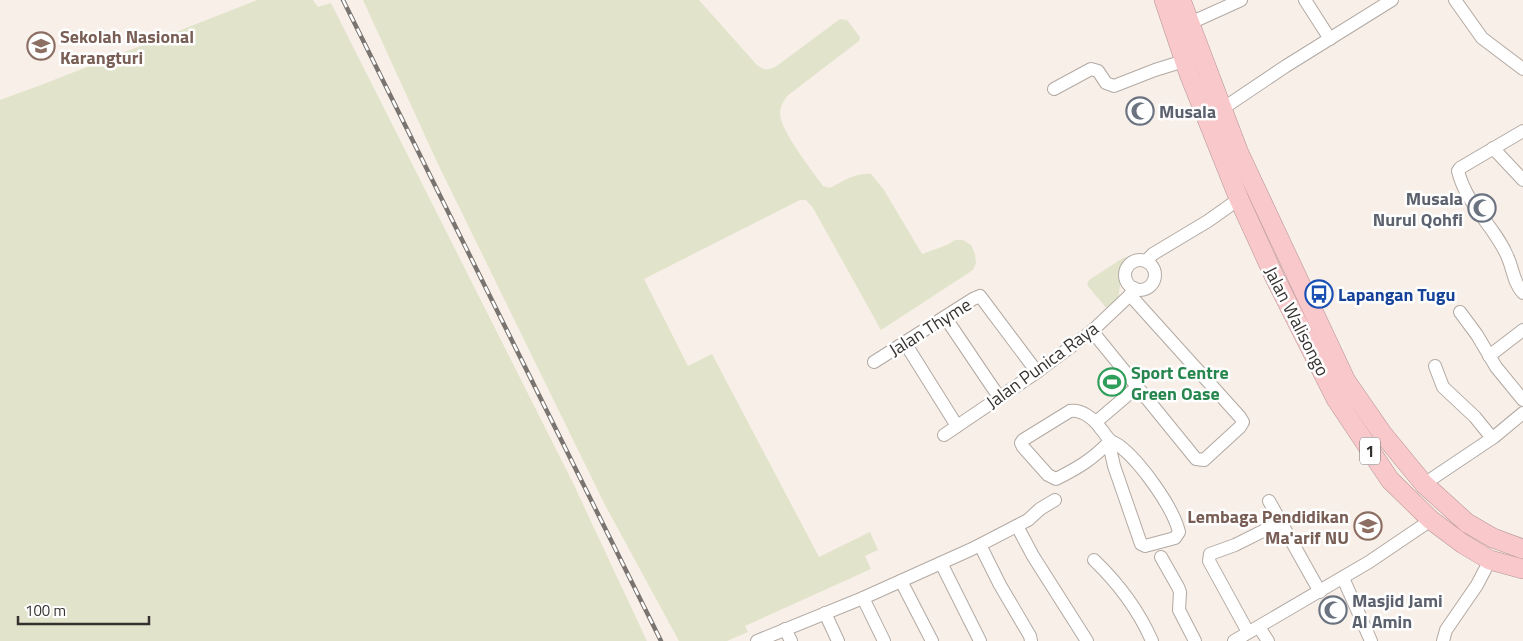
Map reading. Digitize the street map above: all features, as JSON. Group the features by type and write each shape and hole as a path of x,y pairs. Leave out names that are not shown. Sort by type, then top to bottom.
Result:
{"highway":[{"name":"Jalan Walisongo","path":"1164,0 1184,61 1239,199 1275,278 1336,399 1390,480 1431,520 1463,544 1490,560 1523,569"},
{"name":"Jalan Walisongo","path":"1180,0 1239,153 1346,381 1382,433 1424,484 1467,523 1493,538 1523,549"},
{"path":"1275,278 1293,269"}],"street":[{"path":"1188,24 1241,0"},
{"path":"1306,0 1330,39"},
{"path":"1455,0 1482,38 1523,69"},
{"path":"1222,109 1389,1"},
{"path":"1054,89 1091,70 1098,71 1106,83 1114,86 1184,61"},
{"path":"1523,131 1460,168 1458,171 1473,205 1505,251 1520,278 1520,290 1523,293"},
{"path":"1493,148 1523,180"},
{"path":"1146,261 1153,254 1208,221 1239,199"},
{"path":"1092,331 1199,461 1204,460 1240,427 1243,422 1240,417 1132,292 1126,280 1126,268 1135,260 1146,261 1154,270 1154,281 1145,289 1132,292"},
{"name":"Jalan Punica Raya","path":"944,435 1038,372 1092,331 1132,292"},
{"name":"Jalan Thyme","path":"874,362 945,316 980,296 985,300 1038,372"},
{"path":"1460,312 1478,335 1496,368 1523,400"},
{"path":"945,316 1000,398"},
{"path":"1489,356 1523,330"},
{"path":"905,343 957,426"},
{"path":"1435,366 1443,387 1475,418 1492,438"},
{"path":"1098,424 1139,389"},
{"path":"1110,441 1097,455 1085,464 1056,479 1048,475 1021,443 1070,411 1076,410 1081,412 1098,424 1110,441 1122,447 1169,505 1179,532 1175,538 1145,546 1138,540 1128,504 1114,466 1110,441"},
{"path":"1424,484 1492,438 1523,413"},
{"path":"757,641 863,598 980,545 1018,526 1055,500"},
{"path":"1269,500 1320,592"},
{"path":"1234,641 1343,578 1431,520"},
{"path":"1268,641 1254,630 1209,560 1210,554 1235,545 1281,522"},
{"path":"1018,526 1037,561 1087,641"},
{"path":"980,545 1000,586 1030,636 1031,641"},
{"path":"1161,557 1178,587 1180,592 1179,610 1195,641"},
{"path":"1094,560 1136,608 1152,641"},
{"path":"1443,641 1446,630 1490,560"},
{"path":"940,563 980,641"},
{"path":"1343,578 1371,641"},
{"path":"901,581 932,641"},
{"path":"863,598 884,641"},
{"path":"825,613 838,641"},
{"path":"785,629 791,641"}],"green space":[{"path":"257,0 313,0 318,7 331,3 573,483 647,641 0,641 0,100"},
{"path":"363,0 699,0 756,64 767,69 778,65 840,19 847,20 860,37 859,41 787,96 780,114 786,131 823,186 830,188 860,174 871,174 884,190 922,254 955,240 963,240 971,245 975,254 976,263 973,270 881,330 813,208 806,200 800,200 644,279 688,366 712,354 819,557 870,532 878,550 865,556 871,569 745,626 748,632 727,641 679,641 605,505 437,162"},
{"path":"1133,255 1122,270 1118,301 1108,310 1087,285 1089,280 1123,258"}],"railway":[{"path":"343,0 661,641"}],"place":[{"name":"Sekolah Nasional Karangturi","path":"41,46"},
{"name":"Musala","path":"1140,111"},
{"name":"Musala Nurul Qohfi","path":"1482,208"},
{"name":"Lapangan Tugu","path":"1319,294"},
{"name":"Sport Centre Green Oase","path":"1112,382"},
{"name":"Lembaga Pendidikan Ma'arif NU","path":"1368,526"},
{"name":"Masjid Jami Al Amin","path":"1333,610"}]}
